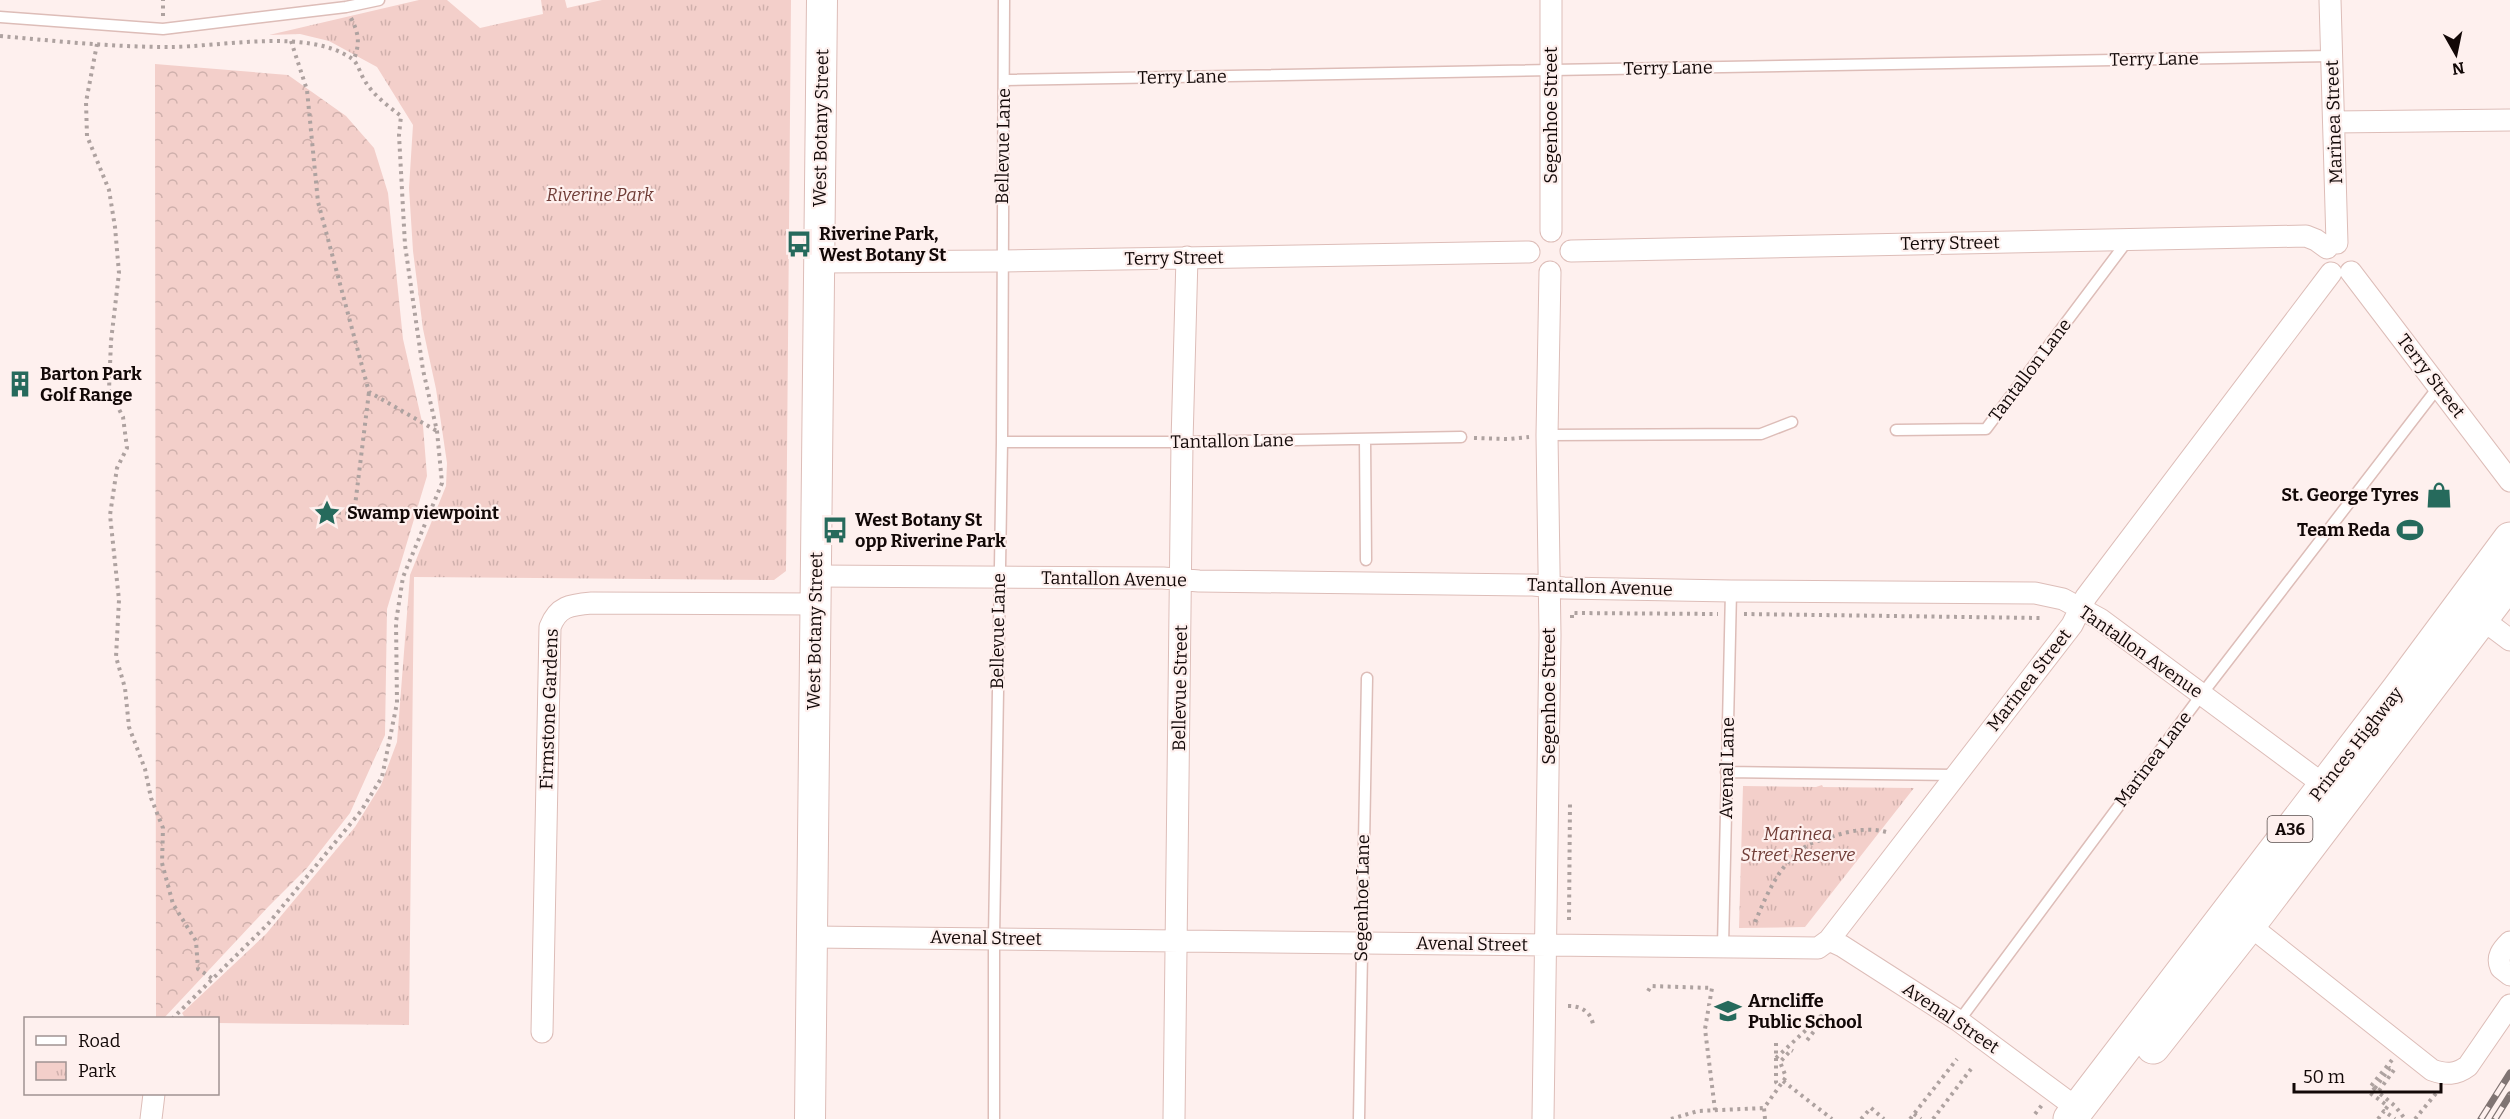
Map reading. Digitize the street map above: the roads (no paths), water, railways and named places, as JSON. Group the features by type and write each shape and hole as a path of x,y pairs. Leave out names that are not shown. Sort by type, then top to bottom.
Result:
{"highway":[{"name":"Princes Highway","path":"2081,1116 2324,785 2510,539"},
{"name":"Princes Highway","path":"2081,1116 2249,925 2510,581"}],"main road":[{"name":"West Botany Street","path":"810,1119 822,0"}],"street":[{"name":"Segenhoe Street","path":"1551,0 1551,231"},
{"name":"Marinea Street","path":"1829,940 2072,625 2086,597 2341,272 2322,259 2332,245 2334,123 2330,0"},
{"path":"2334,123 2510,120"},
{"path":"1551,231 1564,237 1571,251 1565,266 1550,272 1538,268 1530,258 1529,252 1530,245 1538,235 1551,231"},
{"name":"Terry Street","path":"1571,251 2306,236 2332,245"},
{"path":"2332,245 2348,248 2354,256 2354,267 2341,272"},
{"name":"Terry Street","path":"819,262 1529,252"},
{"name":"Bellevue Street","path":"1174,1119 1182,442 1187,257"},
{"name":"Segenhoe Street","path":"1543,1119 1550,635 1547,435 1550,272"},
{"name":"Terry Street","path":"2341,272 2439,386 2510,481"},
{"name":"Tantallon Avenue","path":"815,590 999,578 1182,579 1731,591 2035,593 2063,599 2100,619 2324,785"},
{"name":"Firmstone Gardens","path":"542,1032 550,627 554,616 561,609 571,605 815,590"},
{"path":"2478,623 2494,628 2510,640"},
{"path":"2249,925 2432,1070 2451,1074 2468,1066 2510,1005"},
{"name":"Avenal Street","path":"812,937 1818,948 1829,940 1842,945 1959,1021 2081,1116"},
{"path":"2510,942 2500,953 2499,958 2501,969 2510,975"},
{"path":"151,1119 154,1095"}],"lane":[{"path":"0,18 163,29 346,7 379,0"},
{"name":"Bellevue Lane","path":"994,1119 994,939 1002,441 1001,261 1004,0"},
{"name":"Terry Lane","path":"1004,80 2332,56"},
{"name":"Tantallon Lane","path":"1896,430 1986,429 2128,240"},
{"name":"Marinea Lane","path":"1959,1021 2202,694 2439,386"},
{"path":"1547,435 1761,434 1792,422"},
{"name":"Tantallon Lane","path":"1002,441 1182,442 1461,437"},
{"path":"1365,439 1366,560"},
{"name":"Avenal Lane","path":"1724,946 1731,591"},
{"name":"Segenhoe Lane","path":"1359,1119 1360,943 1367,678"},
{"path":"1726,772 1955,775"}],"railway":[{"path":"2481,1119 2510,1073"},
{"path":"2495,1119 2510,1095"}],"place":[{"name":"Riverine Park, West Botany St","path":"799,244"},
{"name":"Barton Park Golf Range","path":"20,384"},
{"name":"St. George Tyres","path":"2439,495"},
{"name":"Swamp viewpoint","path":"327,513"},
{"name":"West Botany St opp Riverine Park","path":"835,530"},
{"name":"Team Reda","path":"2410,530"},
{"name":"Arncliffe Public School","path":"1728,1011"}],"park label":[{"name":"Riverine Park","path":"600,195"},
{"name":"Marinea Street Reserve","path":"1798,844"}]}
